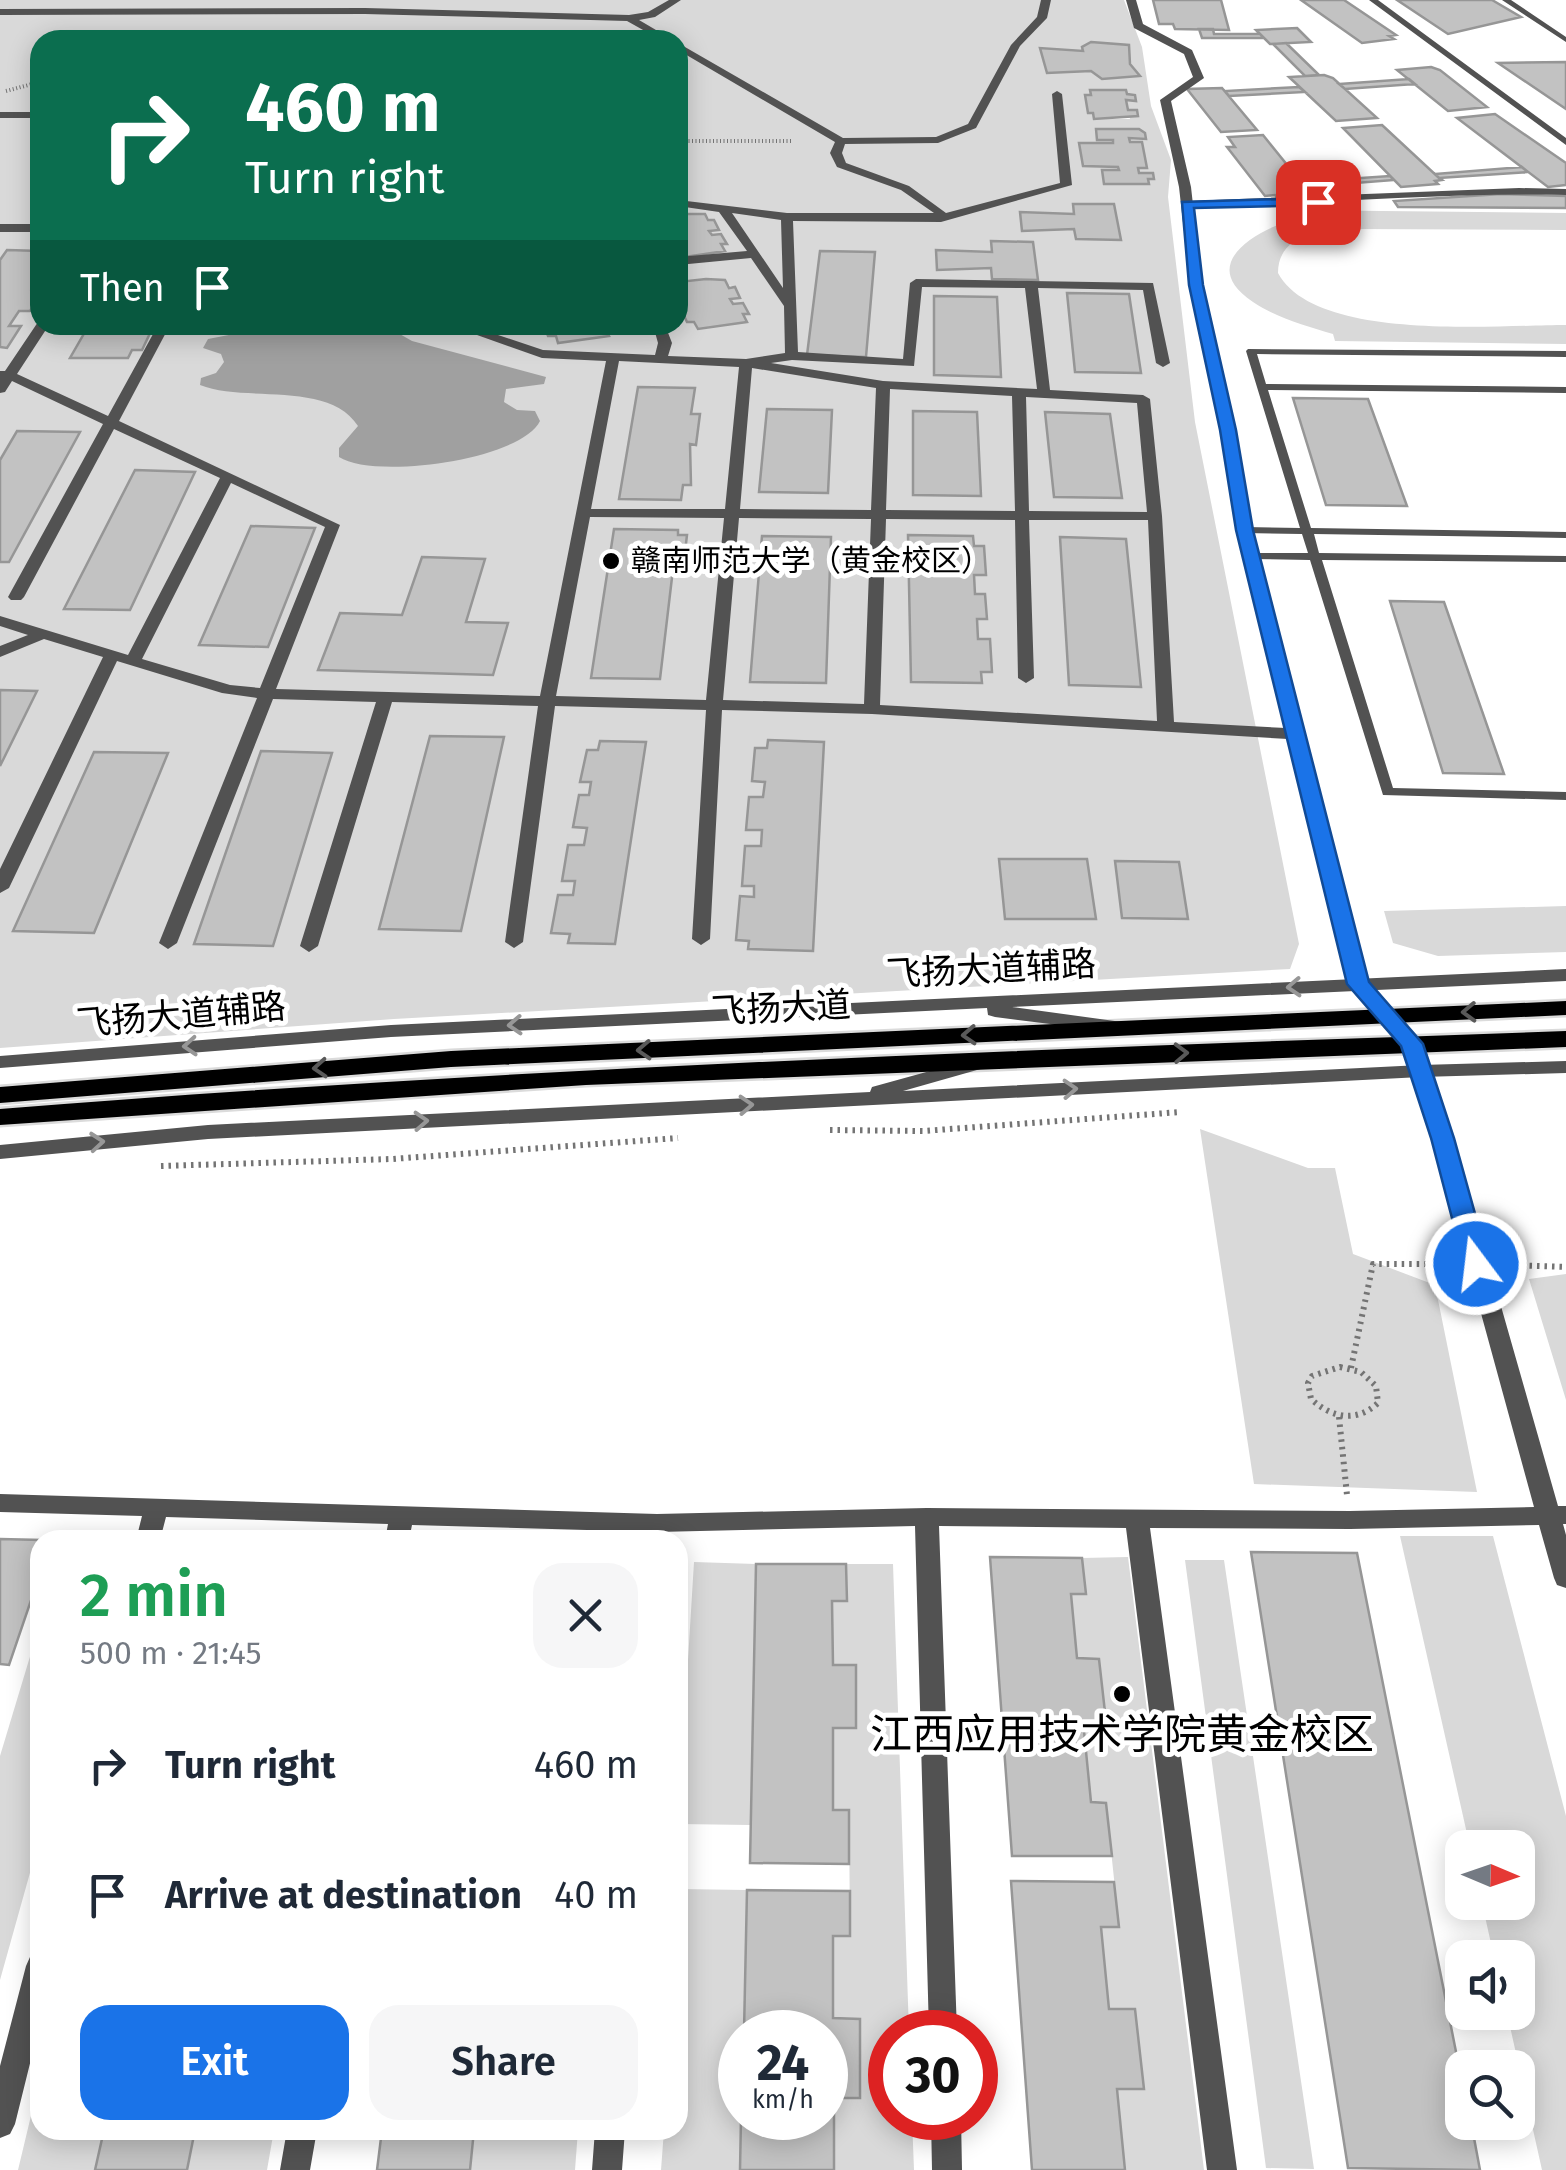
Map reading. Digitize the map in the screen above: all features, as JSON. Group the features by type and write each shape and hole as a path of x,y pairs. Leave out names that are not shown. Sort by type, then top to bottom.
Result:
{"main road":[{"name":"飞扬大道","path":"0,1095 452,1059 1566,1008"},
{"name":"飞扬大道","path":"0,1117 220,1097 428,1085 1566,1038"}],"street":[{"path":"158,12 164,0"},
{"path":"0,12 629,18 650,15 676,0"},
{"path":"688,52 841,141 938,140 972,126 1016,46 1042,18 1046,0"},
{"path":"1131,0 1138,26 1188,52 1199,78 1165,100 1244,530 1358,984 1412,1044 1476,1264 1558,1516 1566,1578"},
{"path":"629,18 650,30"},
{"path":"688,205 787,216 941,218 1066,185 1057,94"},
{"path":"0,115 30,115"},
{"path":"841,141 836,152 841,164 905,188 939,210 941,218"},
{"path":"724,211 788,304"},
{"path":"787,216 792,356"},
{"path":"0,228 30,228"},
{"path":"688,259 756,254"},
{"path":"746,364 792,356 910,363 916,283 1149,286 1163,363"},
{"path":"1031,285 1044,394"},
{"path":"0,390 5,375 35,335"},
{"path":"16,597 159,335"},
{"path":"485,335 542,354 746,364 884,385 1143,399 1155,516 1166,728"},
{"path":"660,360 666,343 662,335"},
{"path":"514,942 547,703 613,357"},
{"path":"701,939 714,708 746,364"},
{"path":"5,375 333,526 168,943"},
{"path":"872,709 884,385"},
{"path":"1020,393 1026,678"},
{"path":"133,661 228,476"},
{"path":"585,513 1155,516"},
{"path":"0,621 228,690 267,694 872,709 1295,734"},
{"path":"0,652 42,634"},
{"path":"0,888 112,655"},
{"path":"309,946 385,699"},
{"name":"飞扬大道辅路","path":"0,1062 391,1031 1566,975"},
{"path":"941,1004 1127,1027"},
{"path":"0,1078 86,1054"},
{"path":"844,1100 990,1060"},
{"path":"0,1152 208,1132 1566,1067"},
{"path":"0,1503 156,1507 399,1528 570,1530"},
{"path":"150,1530 156,1507"},
{"path":"675,1530 927,1517 1350,1520 1558,1516"},
{"path":"927,1517 942,2010"},
{"path":"1137,1517 1222,2170"},
{"path":"0,2124 30,2006"},
{"path":"295,2170 300,2140"},
{"path":"607,2170 609,2140"},
{"path":"946,2140 947,2170"}],"lane":[{"path":"1373,0 1566,142"},
{"path":"1506,0 1566,40"},
{"path":"1187,204 1285,204 1458,192 1566,192"},
{"path":"1566,354 1251,351 1388,792 1566,796"},
{"path":"1262,387 1565,391"},
{"path":"1244,530 1566,535"},
{"path":"1251,556 1566,559"}],"path":[{"path":"0,92 30,84"},
{"path":"688,141 841,141"},
{"path":"819,1130 923,1131 1192,1110"},
{"path":"146,1167 392,1159 634,1144 686,1136"},
{"path":"1351,1368 1373,1264 1566,1267"},
{"path":"1351,1368 1370,1378 1379,1395 1378,1403 1363,1416 1339,1417 1311,1399 1308,1383 1319,1370 1351,1368"},
{"path":"1339,1417 1350,1520"}],"shaded area":[{"name":"赣南师范大学（黄金校区）","path":"0,0 1124,0 1142,47 1151,106 1171,160 1168,197 1195,422 1299,944 1290,969 394,1019 0,1048","holes":["1092,42 1129,45 1130,64 1102,79 1091,71 1047,73 1041,48 1083,51 1082,46","1091,90 1126,90 1127,94 1135,95 1136,100 1126,100 1130,119 1094,119 1093,113 1088,113 1085,96 1091,95","1096,129 1138,129 1145,139 1129,138 1139,173 1154,179 1148,179 1149,184 1105,184 1119,170 1113,140 1098,139","1073,204 1120,240 1077,239 1074,229 1023,231 1020,212 1074,214","991,241 1033,242 1038,279 993,279 991,268 938,270 936,250 992,252","820,251 874,252 807,355","934,296 997,297 1001,376 935,375"]},
{"path":"1287,210 1566,213 1566,230 1353,229 1316,233 1294,242 1286,250 1278,273 1298,295 1329,310 1367,320 1454,327 1566,325 1566,344 1335,341 1333,334 1272,313 1237,288 1230,275 1231,263 1248,241 1291,220"},
{"path":"229,335 402,335 546,377 544,384 506,389 504,402 517,410 535,411 540,421 527,435 477,456 413,466 357,464 339,457 339,448 358,426 345,412 307,398 200,385 201,378 216,373 224,362 221,354 203,348 208,339"},
{"path":"1566,906 1566,952 1438,956 1393,943 1384,911"},
{"path":"1200,1129 1308,1168 1335,1168 1353,1254 1435,1285 1477,1492 1254,1484"},
{"path":"1566,1274 1566,1400 1529,1279"},
{"path":"1400,1536 1493,1536 1566,1816 1566,2170 1542,2170 1535,2139 1535,2050 1515,2050 1511,2030 1535,2030 1535,1940 1490,1940 1486,1920 1535,1920 1535,1830 1466,1830"},
{"path":"1128,1557 1204,2170 1125,2170 1117,2089 1144,2088 1109,2009 1101,1927 1119,1926 1106,1803 1091,1802 1083,1721 1106,1720 1099,1659 1077,1658 1071,1594 1086,1594 1082,1558"},
{"path":"1185,1560 1224,1560 1314,2169 1266,2168"},
{"path":"694,1562 756,1564 750,1825 688,1824 688,1660"},
{"path":"846,1564 893,1564 908,2010 868,2010 868,2140 913,2140 914,2170 834,2170 834,2140 848,2140 848,2097 860,2097 860,2019 848,2019 848,2010 833,2010 833,1936 850,1935 849,1811 833,1810 833,1728 856,1727 855,1666 833,1665 832,1601 847,1600"},
{"path":"30,1657 30,1873 0,1980 0,1756"},
{"path":"688,1889 747,1890 744,2010 718,2010 718,2140 740,2140 740,2170 661,2170 663,2140 688,2140"},
{"path":"30,2120 30,2140 102,2140 95,2170 18,2170"},
{"path":"193,2140 272,2140 267,2170 187,2170"},
{"path":"473,2140 577,2140 575,2170 470,2170"}],"building":[{"path":"1153,0 1221,0 1229,30 1175,29 1173,24 1159,24"},
{"path":"1301,0 1344,0 1396,35 1389,36 1394,39 1362,43"},
{"path":"1397,0 1492,0 1521,17 1448,34"},
{"path":"1297,28 1311,42 1270,44 1256,30"},
{"path":"1199,29 1213,29 1214,34 1260,34 1264,38 1202,38"},
{"path":"1091,42 1129,45 1130,64 1140,76 1102,79 1091,71 1047,73 1040,48 1083,51 1082,47"},
{"path":"1286,43 1319,75 1305,76 1273,44"},
{"path":"1566,62 1566,109 1498,63"},
{"path":"1431,67 1487,107 1448,111 1397,70"},
{"path":"1289,77 1333,78 1377,118 1336,121"},
{"path":"1409,79 1415,84 1345,89 1339,84"},
{"path":"1299,87 1305,92 1229,96 1225,91"},
{"path":"1222,88 1257,130 1221,132 1187,89"},
{"path":"1090,90 1126,90 1127,94 1135,95 1136,101 1126,100 1128,110 1137,110 1138,116 1094,119 1093,113 1088,113 1085,95 1091,95"},
{"path":"1495,114 1566,163 1566,185 1548,187 1457,118"},
{"path":"1382,125 1442,180 1435,181 1438,184 1401,187 1343,128"},
{"path":"1096,129 1139,129 1145,133 1146,139 1129,138 1130,142 1142,142 1147,168 1138,168 1139,173 1153,173 1154,179 1148,179 1149,184 1104,184 1102,170 1119,170 1118,167 1083,166 1079,143 1113,143 1097,140"},
{"path":"1263,135 1313,197 1265,196 1227,147 1235,147 1228,137"},
{"path":"1522,167 1528,172 1439,178 1435,174"},
{"path":"1390,176 1394,180 1304,187 1301,182"},
{"path":"1501,194 1566,196 1566,208 1398,207 1394,201"},
{"path":"1073,204 1114,204 1121,240 1076,239 1074,229 1022,231 1020,212 1074,214"},
{"path":"688,214 705,214 708,220 714,220 719,230 709,231 712,235 721,234 727,244 721,244 725,251 688,257"},
{"path":"991,241 1033,242 1038,280 992,279 991,268 937,270 936,250 992,252"},
{"path":"7,250 30,251 30,311 19,311 9,326 21,326 7,348 0,347 0,260"},
{"path":"820,251 875,252 866,357 807,355"},
{"path":"725,280 729,288 735,287 740,298 730,299 733,304 743,303 749,314 743,314 747,322 698,329 694,322 688,322 688,281"},
{"path":"1067,293 1129,294 1141,373 1075,372"},
{"path":"934,296 997,297 1001,377 934,375"},
{"path":"83,335 149,335 142,350 132,350 128,358 70,358"},
{"path":"548,335 609,336 558,343 556,336"},
{"path":"638,387 695,388 691,414 700,414 696,445 690,444 691,485 683,485 681,500 619,499"},
{"path":"1293,398 1368,399 1407,506 1326,505"},
{"path":"767,409 832,410 828,493 759,492"},
{"path":"913,411 977,412 981,496 913,495"},
{"path":"1045,412 1110,414 1122,498 1054,497"},
{"path":"17,431 80,432 9,562 0,562 0,460"},
{"path":"135,470 195,472 130,610 64,609"},
{"path":"251,526 315,528 268,647 199,645"},
{"path":"614,529 678,530 678,535 687,535 683,569 673,569 660,679 591,678"},
{"path":"908,535 973,536 974,546 984,546 986,575 974,575 975,594 985,594 987,619 977,619 978,639 990,639 992,672 981,672 982,683 911,682"},
{"path":"762,536 831,537 826,683 750,682"},
{"path":"1060,537 1126,539 1141,687 1069,685"},
{"path":"422,557 485,559 466,622 508,623 493,675 318,670 340,613 402,615"},
{"path":"1390,601 1444,602 1504,774 1443,773"},
{"path":"0,690 37,691 0,766"},
{"path":"430,736 504,737 461,931 379,929"},
{"path":"768,740 824,742 813,951 748,949 749,941 736,940 740,896 754,897 754,886 742,886 745,846 761,846 762,830 746,830 749,797 763,797 765,782 752,781 755,748 767,748"},
{"path":"600,741 646,742 615,944 568,943 570,934 551,933 558,895 573,895 575,881 562,881 568,845 584,845 587,828 573,827 579,795 589,795 591,782 580,782 587,750 598,750"},
{"path":"261,751 332,753 273,946 194,944"},
{"path":"94,752 168,753 94,933 13,931"},
{"path":"999,859 1087,859 1096,919 1005,919"},
{"path":"1115,861 1179,862 1188,919 1122,918"},
{"path":"0,1539 30,1540 30,1603 9,1665 0,1664"},
{"path":"1251,1552 1357,1553 1445,1996 1445,2030 1452,2030 1456,2050 1445,2050 1445,2140 1474,2140 1480,2170 1348,2168"},
{"path":"990,1557 1082,1558 1086,1594 1071,1594 1077,1658 1099,1659 1106,1721 1083,1721 1091,1802 1106,1803 1112,1856 1012,1856"},
{"path":"756,1564 846,1564 847,1601 832,1601 833,1665 856,1665 856,1728 833,1728 833,1810 849,1810 849,1864 750,1863"},
{"path":"1011,1881 1114,1882 1119,1927 1101,1927 1109,2009 1135,2009 1144,2089 1117,2089 1125,2170 1032,2170"},
{"path":"747,1890 850,1891 850,1936 833,1936 833,2010 744,2010"},
{"path":"848,2019 860,2019 860,2098 848,2098"},
{"path":"102,2140 193,2140 187,2170 95,2170"},
{"path":"381,2140 473,2140 470,2170 377,2170"},
{"path":"741,2140 834,2140 834,2170 740,2170"}],"place":[{"name":"赣南师范大学（黄金校区）","path":"611,561"},
{"name":"江西应用技术学院黄金校区","path":"1122,1694"}],"route":[{"path":"1318,202 1187,204 1196,285 1228,430 1244,530 1358,984 1412,1044 1443,1138 1476,1264"}]}
